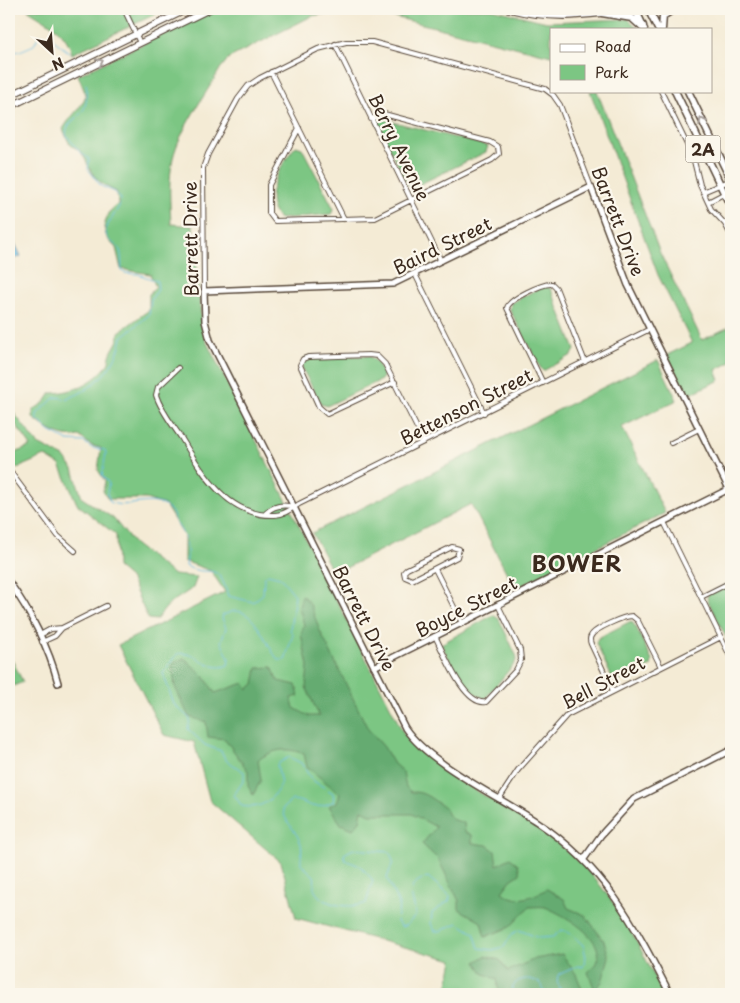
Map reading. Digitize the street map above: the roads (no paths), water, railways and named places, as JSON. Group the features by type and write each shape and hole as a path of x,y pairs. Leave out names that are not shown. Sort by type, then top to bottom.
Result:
{"main road":[{"path":"9,96 188,9"},
{"path":"9,107 210,9"},
{"path":"509,9 547,17 640,9"},
{"path":"635,9 644,28"},
{"path":"648,9 658,28"},
{"path":"662,28 663,16 674,9"},
{"path":"602,13 632,18 643,28"},
{"name":"2A","path":"675,92 720,184 728,192 731,207"},
{"name":"2A","path":"688,92 731,180"}],"street":[{"path":"124,9 140,43"},
{"name":"Barrett Drive","path":"670,994 624,909 584,859 552,833 418,744 401,722 210,340 205,321 201,178 204,163 240,95 253,82 318,49 335,44 372,42 545,89 553,95 560,105 624,276 730,489"},
{"name":"Berry Avenue","path":"335,44 441,261"},
{"path":"270,72 344,220"},
{"path":"661,92 696,163 698,182 708,202 731,235"},
{"path":"299,128 269,185 269,216 277,221 375,218 492,160 499,154 499,149 490,142 381,114 371,119"},
{"path":"703,192 731,180"},
{"name":"Baird Street","path":"204,291 385,285 397,283 591,187"},
{"path":"708,202 728,192"},
{"path":"415,274 484,413"},
{"path":"543,383 507,308 511,301 544,284 552,284 556,288 585,362"},
{"name":"Bettenson Street","path":"294,507 650,329"},
{"path":"395,382 328,414 319,407 300,364 303,358 308,357 373,355 384,362 395,382 424,442"},
{"path":"178,368 156,390 158,401 189,451 222,495 243,510 274,515 289,511 294,507"},
{"path":"671,443 699,429"},
{"path":"9,470 58,536 75,551"},
{"name":"Boyce Street","path":"374,667 730,489"},
{"path":"266,513 271,508 286,505 294,507"},
{"path":"664,522 731,656"},
{"path":"452,547 459,549 457,557 435,569 412,580 405,577 404,572 452,547"},
{"path":"435,569 462,623"},
{"path":"9,582 20,598 54,665 58,683"},
{"path":"701,597 731,582"},
{"path":"435,636 456,677 471,697 479,702 489,700 516,670 521,660 520,650 498,605"},
{"path":"39,635 51,629 62,628 106,606"},
{"path":"614,691 590,644 590,638 595,631 622,617 632,616 638,621 661,667"},
{"path":"42,642 55,636 62,628"},
{"name":"Bell Street","path":"499,799 518,770 563,718 721,637"},
{"path":"584,859 601,835 634,799 731,750"},
{"path":"724,994 731,991"}],"water":[{"path":"9,231 21,256 10,261 9,259"}],"waterway":[{"path":"9,53 34,45 39,35 51,38 71,54"},
{"path":"86,84 85,106 82,112 69,124 66,135 80,152 89,159 88,169 101,186 115,192 121,199 119,207 107,227 106,234 109,240 120,250 122,271 138,274 157,281 158,290 151,299 149,315 122,337 116,357 104,374 79,394 67,398 54,398 37,414 37,419 49,431 68,441 84,442 92,448 105,450 102,476 109,483 107,493 110,502 124,505 156,503 170,510 186,543 186,566 216,573 224,584 228,596 253,602 263,594 264,578 268,574 280,577 295,595 290,630 293,634 285,660 278,660 249,616 242,612 230,612 223,615 222,618 226,628 221,642 229,658 228,665 215,666 184,653 177,654 163,673 174,704 190,719 188,729 190,731 205,745 221,751 226,760 244,772 244,780 234,795 242,806 261,805 274,795 281,784 277,764 289,757 301,763 312,780 333,793 334,801 320,806 312,806 292,800 283,808 285,817 301,844 301,864 314,876 314,889 324,900 346,906 366,903 373,880 360,866 345,860 344,854 353,849 390,852 393,862 387,878 399,905 397,922 401,927 407,925 416,915 412,887 415,883 428,877 450,896 449,901 432,913 431,924 435,931 440,931 458,923 474,933 479,948 492,950 504,947 512,934 519,930 539,938 553,937 561,930 573,936 583,945 586,957 583,967 578,966 558,975 557,982 563,994"},
{"path":"511,994 515,984 523,979 538,982 542,985 544,994"}],"district":[{"name":"BOWER","path":"577,562"}]}
